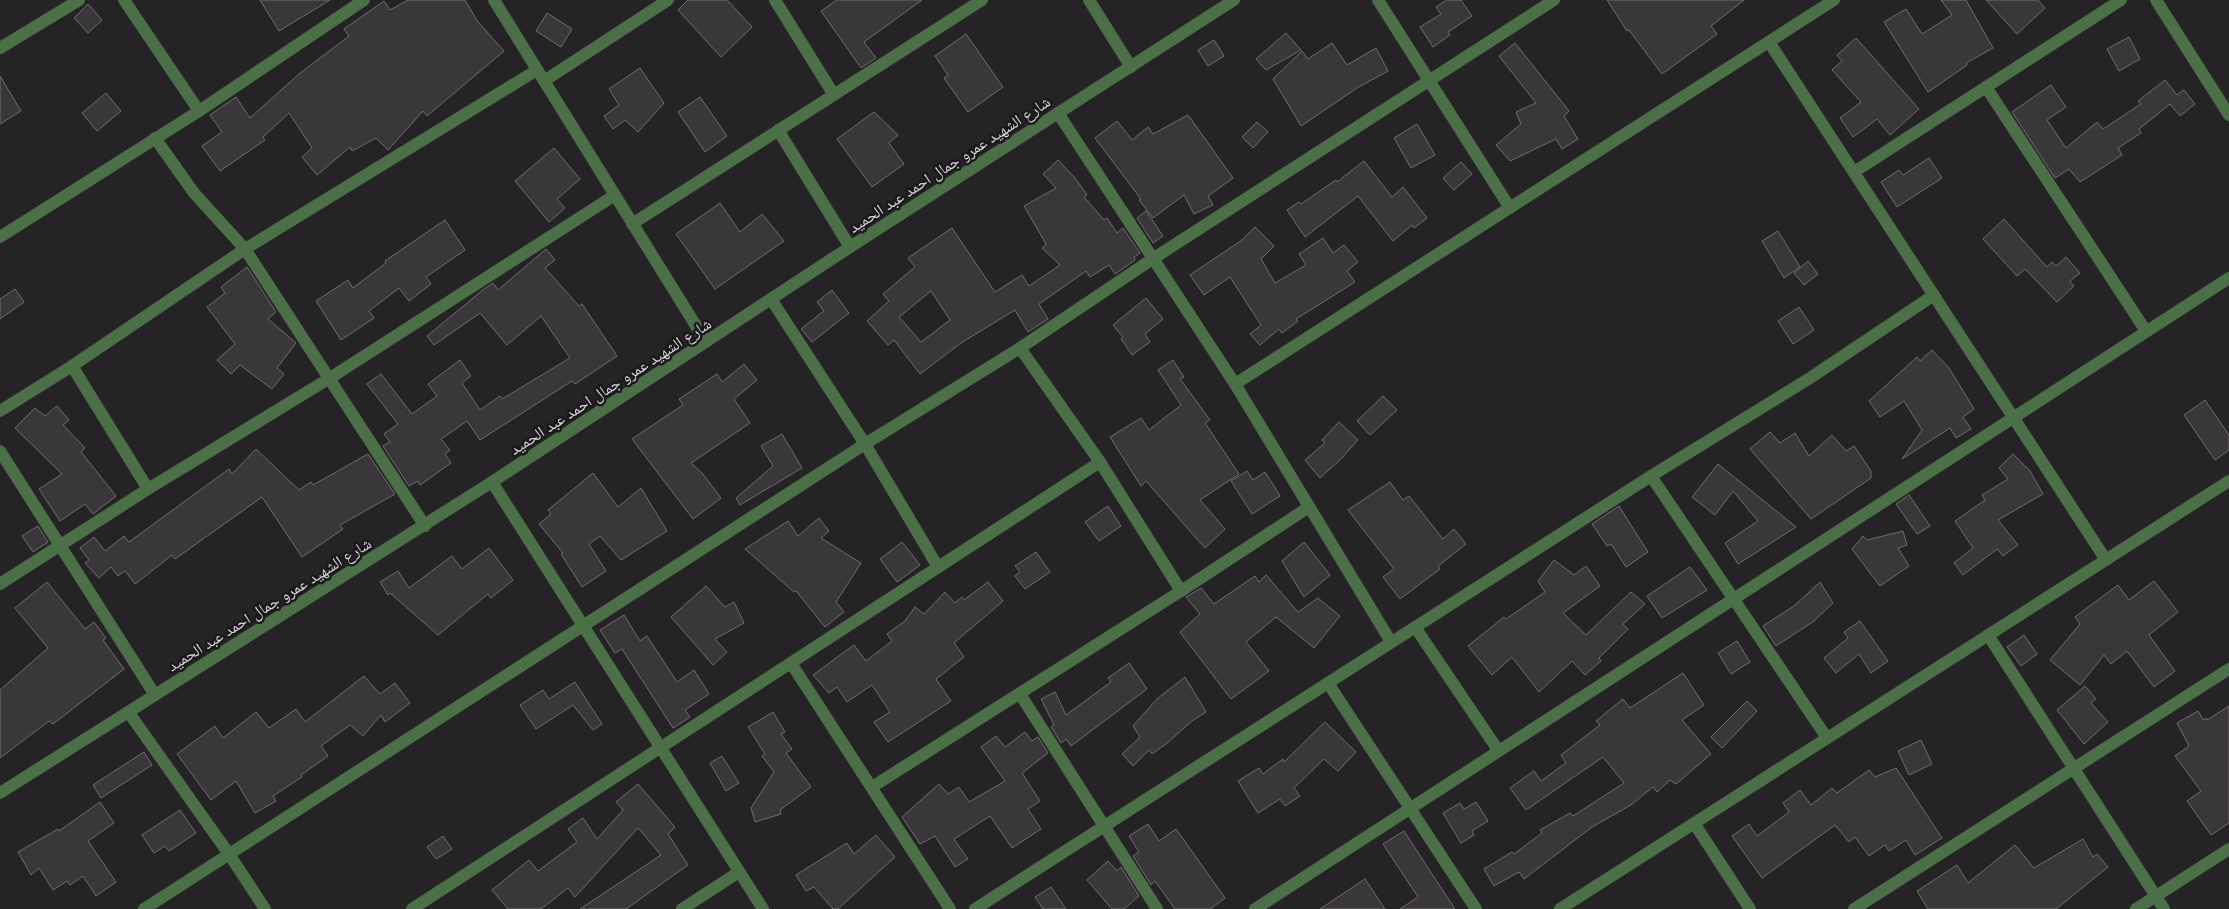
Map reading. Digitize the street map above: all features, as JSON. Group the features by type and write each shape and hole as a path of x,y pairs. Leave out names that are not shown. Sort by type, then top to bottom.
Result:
{"street":[{"path":"0,48 79,0"},
{"path":"124,0 199,111"},
{"path":"0,237 199,111 364,0"},
{"path":"494,0 706,342"},
{"path":"0,411 72,366 245,249 668,0"},
{"path":"775,0 834,95"},
{"path":"632,224 982,0"},
{"path":"1089,0 1130,66"},
{"name":"شارع الشهيد عمرو جمال احمد عبد الحميد","path":"0,793 425,526 850,247 1234,0"},
{"path":"1378,0 1510,208"},
{"path":"144,909 865,444 1020,348 1154,258 1554,0"},
{"path":"1235,384 1834,0"},
{"path":"1854,172 2121,0"},
{"path":"2156,0 2228,111"},
{"path":"1769,42 2106,560"},
{"path":"1986,86 2146,331"},
{"path":"1058,113 1235,384 1391,642"},
{"path":"778,130 850,247"},
{"path":"155,138 194,193 245,249 425,526"},
{"path":"0,584 148,489 330,378 615,195"},
{"path":"1255,909 1408,808 2229,278"},
{"path":"974,909 1652,476 1810,378 1934,295"},
{"path":"771,299 865,444 938,567"},
{"path":"1020,348 1100,462 1181,591"},
{"path":"72,366 148,489"},
{"path":"0,451 155,695"},
{"path":"412,909 1100,462"},
{"path":"1652,476 1827,738"},
{"path":"1560,909 2229,481"},
{"path":"492,482 582,627 763,909"},
{"path":"872,787 1181,591 1309,507"},
{"path":"1415,627 1498,750"},
{"path":"1988,636 2164,909"},
{"path":"791,663 950,909"},
{"path":"1854,909 2229,669"},
{"path":"1328,683 1408,808 1476,909"},
{"path":"1020,694 1157,909"},
{"path":"129,713 229,854 265,909"},
{"path":"1694,823 1750,909"},
{"path":"2136,909 2229,849"},
{"path":"682,909 739,872"}],"building":[{"path":"260,0 330,0 279,31"},
{"path":"408,0 465,0 478,22 504,51 427,116 423,111 388,150 376,138 352,151 350,147 317,175 302,157 312,148 289,113 263,137 265,140 220,171 202,146 222,132 210,115 236,97 250,118 299,74 349,36 344,29 384,1 390,10"},
{"path":"688,0 727,0 752,27 721,57 678,10"},
{"path":"837,0 922,0 864,42 876,58 861,68 821,11"},
{"path":"1447,0 1461,0 1472,16 1448,32 1450,35 1433,47 1420,27 1441,14 1436,7"},
{"path":"1607,0 1744,0 1711,26 1717,34 1662,74 1629,30 1627,31"},
{"path":"1941,0 1966,0 1993,48 1966,63 1967,65 1928,92 1884,22 1906,9 1922,34 1952,15"},
{"path":"1986,0 2038,0 2045,8 2017,34"},
{"path":"88,4 102,20 88,33 74,18"},
{"path":"547,13 572,29 561,47 536,31"},
{"path":"1286,33 1301,50 1266,70 1256,59"},
{"path":"966,34 1003,87 968,112 944,78 948,75 935,56"},
{"path":"2129,37 2140,59 2119,71 2107,49"},
{"path":"1856,38 1919,109 1890,135 1877,119 1853,137 1840,118 1861,102 1832,70 1842,61 1837,55"},
{"path":"1214,40 1224,56 1208,66 1198,50"},
{"path":"1332,43 1347,65 1376,48 1388,71 1357,88 1301,126 1273,79 1302,51 1308,59"},
{"path":"1515,43 1569,111 1564,116 1578,139 1562,149 1556,139 1510,161 1496,145 1521,124 1516,112 1536,103 1499,56"},
{"path":"640,68 664,103 638,132 625,120 613,129 604,116 619,105 609,89"},
{"path":"0,76 21,111 0,124"},
{"path":"2165,80 2177,95 2184,90 2195,104 2180,116 2170,104 2139,129 2141,133 2118,148 2122,155 2080,182 2069,169 2055,178 2012,112 2051,85 2066,107 2047,120 2066,148 2097,122 2103,129 2141,104 2138,101"},
{"path":"106,93 121,111 97,131 82,113"},
{"path":"700,97 727,136 705,152 678,112"},
{"path":"874,112 898,135 889,143 904,164 872,187 837,139"},
{"path":"1188,115 1233,178 1208,196 1213,205 1194,214 1184,195 1153,218 1095,138 1117,121 1132,140 1148,127 1153,134"},
{"path":"1257,122 1268,132 1253,148 1242,137"},
{"path":"1417,124 1435,155 1411,168 1394,138"},
{"path":"554,148 580,179 557,199 565,208 549,222 515,181"},
{"path":"1929,158 1942,178 1897,207 1881,182 1899,170 1903,175"},
{"path":"1058,160 1075,178 1087,195 1084,197 1104,220 1107,218 1117,233 1123,228 1140,253 1134,257 1135,260 1115,274 1109,265 1090,277 1086,271 1039,304 1048,319 1028,332 1015,310 961,343 920,374 894,340 888,345 867,321 889,301 883,294 915,267 908,258 952,228 995,292 1022,275 1029,286 1060,265 1042,248 1046,244 1024,206 1056,188 1043,174","holes":["931,291 950,320 921,342 899,317"]},
{"path":"1364,161 1392,197 1403,187 1427,218 1414,228 1412,225 1393,241 1358,196 1305,237 1287,210 1299,202 1301,204 1336,180 1337,182"},
{"path":"1461,162 1472,174 1454,190 1443,178"},
{"path":"720,203 740,232 762,214 784,241 715,289 676,234"},
{"path":"1146,211 1163,236 1153,243 1137,218"},
{"path":"2004,219 2047,267 2052,262 2056,266 2066,257 2080,273 2070,281 2074,286 2057,302 2025,269 2017,276 1983,239"},
{"path":"445,220 465,250 426,277 431,284 409,301 399,288 369,311 374,318 341,340 316,301 348,280 353,288 386,263 385,261"},
{"path":"1255,227 1274,246 1261,259 1275,283 1306,265 1299,254 1323,238 1333,253 1344,245 1358,262 1347,271 1355,282 1296,319 1298,321 1282,333 1279,329 1260,345 1250,334 1261,325 1230,277 1204,295 1190,275 1242,240"},
{"path":"1778,231 1800,267 1784,278 1762,241"},
{"path":"546,249 555,260 545,268 579,306 582,304 617,356 575,384 572,381 480,440 467,421 441,439 450,450 445,454 451,463 420,485 418,481 409,486 383,446 390,442 384,434 398,424 367,384 381,374 412,414 437,396 428,384 460,360 471,376 462,383 480,410 500,396 502,399 570,358 541,316 507,345 480,313 434,345 427,336 493,283 498,290"},
{"path":"1808,261 1818,274 1804,285 1794,273"},
{"path":"247,267 276,312 268,319 296,343 277,368 284,374 272,389 240,365 231,374 217,360 235,344 207,307 225,293 221,287"},
{"path":"15,289 24,302 0,319 0,299"},
{"path":"832,290 849,313 812,342 801,329 824,311 817,302"},
{"path":"1146,298 1163,319 1145,334 1150,342 1132,355 1121,339 1123,337 1113,325"},
{"path":"1799,307 1814,330 1793,344 1778,321"},
{"path":"1932,350 1949,368 1974,409 1963,417 1971,429 1956,438 1950,428 1902,459 1922,430 1904,401 1880,417 1869,401 1917,357 1920,361"},
{"path":"1173,360 1184,377 1180,379 1210,420 1205,423 1239,474 1200,500 1225,529 1205,548 1146,481 1141,486 1110,437 1141,418 1149,430 1181,405 1158,370"},
{"path":"744,364 757,380 734,399 750,423 691,463 702,473 721,498 693,519 632,439 683,405 679,399 717,374 722,382"},
{"path":"1383,396 1397,410 1370,435 1357,421"},
{"path":"2205,400 2229,435 2229,450 2215,460 2184,415"},
{"path":"57,406 69,420 63,425 85,448 81,452 116,496 93,514 85,504 60,521 39,489 62,474 15,428 35,408 45,416"},
{"path":"1339,422 1358,440 1320,478 1305,460 1325,443 1322,440"},
{"path":"1770,432 1780,443 1795,433 1809,456 1832,435 1846,451 1854,446 1871,471 1871,478 1811,519 1750,449"},
{"path":"782,434 802,468 740,505 736,498 773,466 761,446"},
{"path":"256,449 299,490 311,482 313,485 368,454 395,494 340,525 343,529 302,557 262,497 175,559 172,555 135,584 125,571 118,576 111,567 99,578 85,563 89,560 80,548 94,537 105,551 124,536 129,542 229,469 232,474"},
{"path":"2013,454 2030,471 2043,494 1998,520 2018,545 2003,556 1997,549 1963,575 1954,563 1973,548 1955,521 1985,500 1982,495 2008,479 1999,468"},
{"path":"1718,464 1796,527 1738,564 1725,543 1758,521 1733,491 1715,515 1692,497"},
{"path":"1247,471 1253,480 1265,472 1280,496 1252,514 1231,481"},
{"path":"593,473 618,507 641,488 667,531 621,560 600,536 589,544 606,571 582,587 561,554 563,553 539,524 551,514 548,510"},
{"path":"1390,482 1403,500 1409,496 1443,539 1454,529 1466,544 1438,566 1440,569 1400,599 1383,577 1394,569 1348,510"},
{"path":"1909,495 1930,526 1917,534 1896,504"},
{"path":"1108,506 1121,526 1099,541 1085,522"},
{"path":"1619,506 1648,552 1626,567 1611,544 1607,546 1592,524"},
{"path":"819,518 829,531 821,538 861,563 836,602 844,612 825,627 796,591 794,592 745,549 788,521 798,536"},
{"path":"38,526 48,542 33,552 22,536"},
{"path":"1903,531 1907,545 1898,548 1909,566 1880,586 1852,549 1863,536 1867,540"},
{"path":"902,542 920,565 897,582 880,559"},
{"path":"1304,542 1330,575 1304,597 1282,561"},
{"path":"489,548 513,580 491,598 488,594 438,635 390,593 388,595 380,582 398,571 409,588 452,556 462,569"},
{"path":"1036,552 1050,572 1025,589 1015,576 1020,572 1015,566"},
{"path":"1554,560 1574,575 1586,566 1600,586 1563,613 1586,635 1631,592 1645,604 1623,624 1628,629 1599,658 1601,661 1585,675 1572,661 1539,692 1512,657 1492,675 1468,646 1504,617 1506,619 1545,592 1538,581"},
{"path":"1690,567 1707,590 1662,618 1647,596"},
{"path":"1266,575 1298,612 1318,598 1340,616 1314,648 1276,617 1246,642 1269,671 1231,699 1180,632 1200,614 1186,597 1201,588 1214,604 1255,576 1259,582"},
{"path":"2154,581 2178,612 2149,635 2175,671 2154,687 2127,651 2111,664 2104,655 2080,685 2050,660 2080,624 2075,617 2118,585 2129,600"},
{"path":"47,582 85,629 94,622 106,638 103,640 124,669 53,724 49,721 0,758 0,690 48,648 15,608"},
{"path":"988,582 1003,601 954,643 964,657 936,679 951,701 888,742 874,722 890,712 872,685 847,702 837,687 829,693 813,675 854,645 866,661 892,641 887,634 905,621 915,607 924,614 945,592 955,603 962,597 964,600"},
{"path":"1820,582 1833,603 1814,621 1776,646 1763,626 1794,606"},
{"path":"706,586 725,607 734,602 744,623 715,639 727,652 713,665 671,617"},
{"path":"624,615 640,641 647,636 677,682 694,670 709,694 685,710 690,717 673,728 622,649 615,653 600,630"},
{"path":"1860,621 1888,661 1871,673 1859,654 1836,673 1824,658 1848,638 1844,632"},
{"path":"2024,635 2037,654 2021,666 2007,647"},
{"path":"1737,641 1750,662 1731,674 1718,653"},
{"path":"1129,663 1147,689 1071,746 1066,739 1061,743 1051,727 1054,725 1041,699 1055,692 1066,715 1111,682 1108,678"},
{"path":"1683,673 1704,705 1682,720 1711,754 1676,784 1670,780 1657,792 1653,787 1631,805 1592,827 1524,879 1519,872 1494,886 1484,869 1512,852 1514,854 1542,833 1540,830 1570,813 1573,816 1624,783 1603,757 1526,810 1510,788 1534,771 1541,781 1566,763 1561,755 1600,725 1596,721 1623,699 1630,708"},
{"path":"364,676 380,694 395,683 410,703 385,722 381,715 363,736 350,725 321,746 328,756 301,775 302,777 273,796 276,801 255,813 236,781 211,800 177,754 215,726 223,738 256,712 269,728 296,709 305,722"},
{"path":"1185,677 1206,712 1152,754 1149,750 1133,766 1122,754 1140,737 1133,726 1157,699"},
{"path":"575,682 602,724 593,730 573,705 536,729 520,705 543,690 549,699"},
{"path":"2085,686 2096,699 2091,703 2108,722 2084,744 2057,710"},
{"path":"1747,701 1757,711 1722,748 1711,737"},
{"path":"2229,706 2229,823 2211,835 2187,801 2201,791 2175,756 2189,746 2177,723 2198,711 2203,720 2206,718 2207,720"},
{"path":"773,712 785,732 781,734 792,749 786,753 811,787 780,810 781,814 755,822 751,808 774,772 762,756 765,754 748,727"},
{"path":"1325,722 1356,752 1338,771 1324,759 1294,788 1300,796 1285,806 1280,799 1258,813 1238,781 1259,768 1263,774 1283,759 1284,762"},
{"path":"1025,732 1032,741 1038,737 1048,753 1022,773 1040,801 1028,809 1041,829 1012,848 990,816 954,839 968,859 955,867 935,836 920,844 902,817 939,784 948,794 959,787 969,802 1005,781 981,747 996,736 1005,747"},
{"path":"1921,740 1932,764 1909,775 1898,751"},
{"path":"144,752 152,765 101,798 93,785"},
{"path":"722,756 739,783 726,791 710,763"},
{"path":"1896,768 1942,838 1915,855 1906,840 1889,851 1885,845 1869,856 1855,837 1849,842 1835,825 1762,878 1732,836 1749,824 1757,836 1789,812 1783,803 1800,790 1811,805 1832,788 1837,793 1869,770 1875,777"},
{"path":"638,784 675,827 668,834 688,865 626,909 580,909 661,855 638,828 575,897 568,888 541,909 508,909 492,890 529,860 538,871 577,842 568,829 583,818 597,839 623,810 616,802"},
{"path":"100,802 114,823 88,841 116,882 96,896 83,876 70,885 67,881 53,890 39,868 31,875 18,852 58,829 59,831"},
{"path":"1476,802 1488,821 1472,831 1474,835 1461,843 1443,813 1460,803 1464,809"},
{"path":"180,810 196,833 169,851 165,846 154,853 142,835"},
{"path":"1148,824 1159,841 1176,829 1225,898 1210,909 1175,909 1155,881 1151,885 1133,856 1139,852 1129,836"},
{"path":"1404,831 1455,909 1400,909 1418,897 1383,844"},
{"path":"876,835 895,857 838,909 833,909 814,887 806,891 796,875 847,843 854,854"},
{"path":"443,836 452,849 436,859 427,847"},
{"path":"2083,839 2093,857 2097,854 2108,867 2056,909 1928,909 1917,891 1957,865 1968,883 2015,845 2034,868"},
{"path":"1108,861 1117,871 1121,867 1139,896 1124,909 1112,909 1087,880"},
{"path":"1365,879 1385,909 1320,909"},
{"path":"1051,887 1066,909 1043,909 1035,897"}]}
